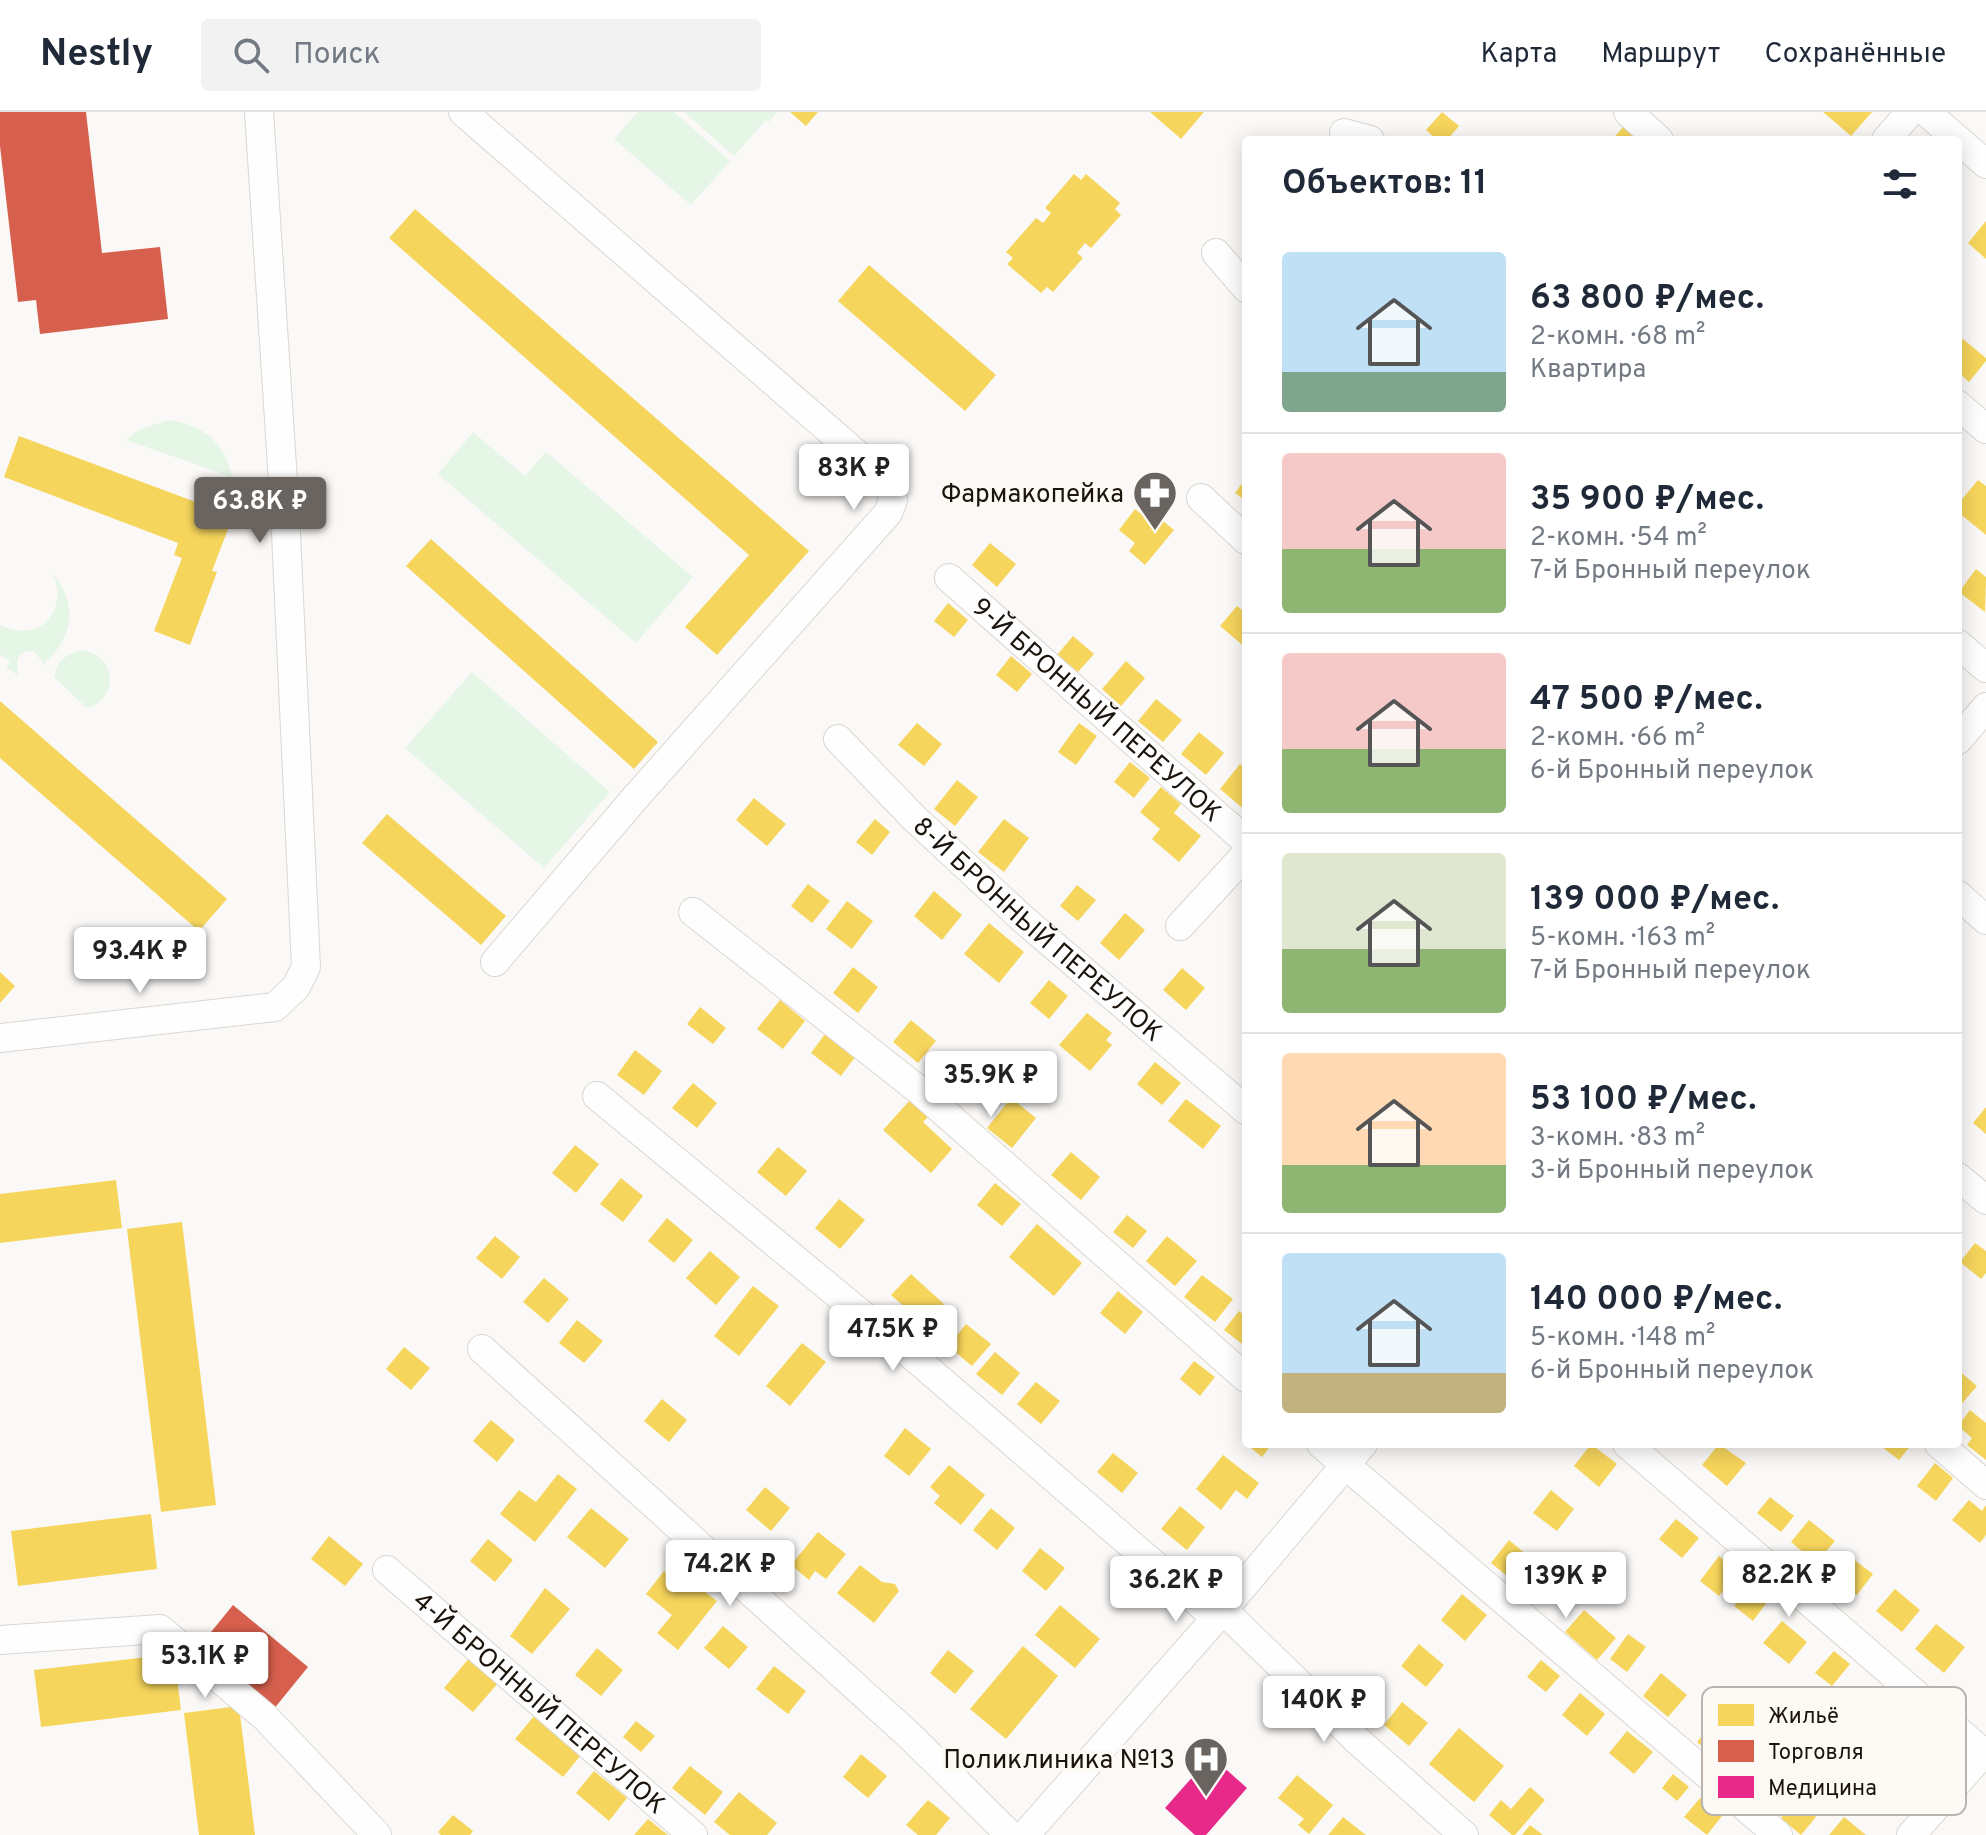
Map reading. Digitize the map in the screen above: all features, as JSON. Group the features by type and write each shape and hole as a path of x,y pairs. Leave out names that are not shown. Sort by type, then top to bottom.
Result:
{"street":[{"path":"0,1038 275,1007 296,987 306,967 285,512 259,112"},
{"path":"463,112 889,482 893,500 888,513 635,798 495,962"},
{"path":"1628,112 1655,136"},
{"path":"1889,136 1910,112"},
{"path":"1926,112 1954,136"},
{"path":"1962,143 1986,164"},
{"path":"1216,253 1242,283"},
{"path":"1962,408 1986,429"},
{"path":"1201,498 1242,536"},
{"name":"9-Й БРОННЫЙ ПЕРЕУЛОК","path":"949,578 1242,837"},
{"path":"1962,647 1986,668"},
{"path":"1962,735 1986,707"},
{"name":"8-Й БРОННЫЙ ПЕРЕУЛОК","path":"838,739 913,817 1024,920 1242,1107"},
{"path":"1180,926 1242,858"},
{"path":"1962,899 1986,920"},
{"path":"693,912 920,1091 1242,1374"},
{"path":"597,1096 1220,1614 1464,1835"},
{"path":"1962,1180 1986,1200"},
{"path":"482,1349 910,1736 1010,1835"},
{"path":"1333,1448 1354,1455 1702,1767"},
{"path":"1632,1448 1909,1687"},
{"path":"1944,1448 1986,1485"},
{"path":"1025,1835 1220,1614 1354,1455"},
{"name":"4-Й БРОННЫЙ ПЕРЕУЛОК","path":"387,1570 693,1835"},
{"path":"0,1640 160,1629 265,1717 377,1835"},
{"path":"1966,1737 1985,1753 1966,1774"},
{"path":"1756,1815 1778,1835"},
{"path":"1911,1835 1929,1815"}],"green space":[{"path":"638,112 674,112 730,161 691,205 614,139"},
{"path":"684,112 777,112 734,156"},
{"path":"169,420 193,426 211,438 224,454 232,477 126,440 140,429"},
{"path":"473,432 525,476 546,452 693,577 636,643 438,474"},
{"path":"51,571 66,596 69,608 67,632 43,665 33,651 20,655 17,662 19,676 6,667 10,662 0,654 0,625 14,630 28,630 48,620 57,598"},
{"path":"82,650 102,660 110,678 105,696 87,708 54,677 63,659"},
{"path":"472,672 610,792 544,868 405,748"}],"building: Жильё":[{"path":"790,112 818,112 806,126"},
{"path":"1150,112 1204,112 1181,139"},
{"path":"1442,112 1459,126 1450,136 1433,136 1426,130"},
{"path":"1823,112 1872,112 1851,136"},
{"path":"1623,127 1633,136 1615,136"},
{"path":"1074,174 1081,180 1086,174 1120,203 1115,209 1121,215 1091,248 1085,243 1077,253 1083,258 1053,292 1047,287 1041,293 1007,264 1013,258 1006,252 1036,218 1043,223 1051,213 1045,208"},
{"path":"415,209 809,551 717,655 685,627 749,555 389,238"},
{"path":"1986,221 1986,259 1968,243"},
{"path":"869,265 996,375 965,411 838,301"},
{"path":"1962,340 1986,358 1969,382 1962,376"},
{"path":"19,436 233,516 212,571 217,572 190,645 154,631 182,558 174,555 178,543 4,477"},
{"path":"1978,480 1986,486 1986,535 1962,515 1962,499"},
{"path":"1242,483 1242,498 1235,493"},
{"path":"1135,509 1157,527 1162,520 1174,530 1145,565 1129,551 1135,543 1119,530"},
{"path":"431,539 658,742 634,769 406,566"},
{"path":"990,543 1016,564 997,587 972,565"},
{"path":"1976,569 1986,577 1985,612 1962,594 1962,588"},
{"path":"948,603 968,620 954,637 934,621"},
{"path":"1237,606 1242,610 1242,645 1220,626"},
{"path":"1073,636 1094,654 1078,672 1057,655"},
{"path":"1011,656 1032,674 1017,692 996,675"},
{"path":"1126,661 1145,678 1121,706 1102,689"},
{"path":"1156,699 1182,720 1163,742 1138,721"},
{"path":"0,701 227,899 199,931 0,758"},
{"path":"917,723 942,744 924,766 898,745"},
{"path":"1079,723 1097,736 1076,765 1058,752"},
{"path":"1199,732 1224,753 1206,775 1181,754"},
{"path":"1130,762 1150,778 1134,798 1114,782"},
{"path":"1240,764 1242,766 1242,808 1220,789"},
{"path":"957,780 978,797 955,826 934,809"},
{"path":"1161,787 1181,804 1174,813 1201,836 1179,862 1152,839 1160,829 1140,812"},
{"path":"754,798 786,824 767,846 736,820"},
{"path":"387,814 506,916 481,945 362,843"},
{"path":"875,819 890,832 872,855 856,842"},
{"path":"1004,819 1029,838 1004,872 978,852"},
{"path":"808,884 830,901 812,923 791,906"},
{"path":"1077,885 1096,900 1078,921 1060,906"},
{"path":"934,891 962,915 942,940 914,916"},
{"path":"847,901 873,921 852,949 826,929"},
{"path":"1125,913 1145,930 1119,960 1100,943"},
{"path":"989,923 1024,952 999,983 964,954"},
{"path":"853,967 878,987 858,1013 833,993"},
{"path":"1182,968 1205,988 1186,1010 1163,990"},
{"path":"0,972 15,986 0,1003"},
{"path":"1049,980 1068,996 1049,1019 1030,1003"},
{"path":"780,1000 805,1021 783,1049 757,1029"},
{"path":"700,1007 726,1028 713,1044 687,1024"},
{"path":"1087,1013 1112,1033 1106,1040 1112,1045 1090,1071 1059,1045"},
{"path":"911,1020 936,1041 918,1063 893,1042"},
{"path":"825,1034 855,1057 841,1076 811,1053"},
{"path":"635,1050 662,1071 644,1095 617,1075"},
{"path":"1155,1062 1181,1083 1162,1105 1137,1084"},
{"path":"693,1083 717,1103 697,1128 672,1108"},
{"path":"1011,1098 1036,1118 1012,1148 987,1128"},
{"path":"911,1099 929,1116 923,1122 952,1149 931,1173 883,1130"},
{"path":"1186,1099 1221,1126 1203,1149 1168,1121"},
{"path":"1986,1107 1986,1134 1973,1123"},
{"path":"575,1145 599,1164 576,1193 552,1173"},
{"path":"778,1147 807,1171 786,1196 757,1172"},
{"path":"1071,1152 1100,1177 1081,1200 1051,1175"},
{"path":"621,1178 643,1196 623,1222 600,1204"},
{"path":"116,1180 122,1228 0,1243 0,1194"},
{"path":"995,1183 1021,1204 1002,1226 977,1205"},
{"path":"839,1199 865,1220 840,1249 815,1228"},
{"path":"1127,1215 1147,1231 1133,1248 1113,1232"},
{"path":"667,1218 693,1240 674,1263 648,1241"},
{"path":"182,1222 216,1505 161,1512 127,1229"},
{"path":"1037,1224 1082,1263 1054,1296 1009,1257"},
{"path":"495,1236 520,1257 502,1279 476,1258"},
{"path":"1167,1236 1197,1261 1175,1286 1146,1261"},
{"path":"1975,1243 1986,1251 1986,1273 1981,1279 1962,1264"},
{"path":"710,1251 740,1277 716,1305 686,1278"},
{"path":"911,1274 944,1304 925,1325 891,1295"},
{"path":"1202,1275 1233,1299 1215,1322 1184,1297"},
{"path":"544,1278 569,1299 548,1323 523,1302"},
{"path":"753,1286 779,1306 739,1356 714,1336"},
{"path":"1118,1291 1143,1312 1125,1334 1100,1313"},
{"path":"1239,1311 1242,1314 1242,1344 1224,1330"},
{"path":"577,1320 603,1341 584,1363 559,1343"},
{"path":"966,1324 991,1344 972,1366 948,1346"},
{"path":"802,1343 826,1362 790,1406 766,1386"},
{"path":"404,1347 430,1368 411,1390 386,1369"},
{"path":"995,1352 1020,1373 1002,1395 976,1374"},
{"path":"1194,1361 1215,1377 1200,1396 1180,1379"},
{"path":"1962,1373 1977,1386 1962,1403"},
{"path":"1036,1382 1060,1401 1041,1424 1017,1404"},
{"path":"662,1399 687,1420 669,1442 644,1421"},
{"path":"1970,1410 1986,1423 1986,1460 1967,1445 1972,1438 1962,1429 1962,1421"},
{"path":"491,1420 515,1440 497,1462 473,1441"},
{"path":"905,1428 931,1449 909,1476 884,1456"},
{"path":"1251,1448 1269,1448 1262,1457"},
{"path":"1588,1448 1596,1448 1617,1464 1599,1487 1574,1466"},
{"path":"1716,1448 1725,1448 1746,1463 1727,1486 1702,1465"},
{"path":"1883,1448 1909,1448 1899,1460"},
{"path":"1113,1453 1138,1473 1122,1493 1097,1472"},
{"path":"1223,1455 1259,1483 1247,1499 1236,1490 1221,1510 1196,1489"},
{"path":"1935,1463 1953,1478 1936,1501 1917,1486"},
{"path":"949,1465 985,1495 961,1525 934,1503 940,1496 930,1487"},
{"path":"558,1474 577,1489 535,1542 500,1514 519,1490 536,1502"},
{"path":"765,1487 790,1508 771,1531 746,1510"},
{"path":"1551,1490 1574,1509 1557,1531 1533,1513"},
{"path":"1770,1497 1794,1516 1781,1532 1757,1513"},
{"path":"1969,1500 1982,1511 1986,1505 1986,1535 1980,1543 1952,1520"},
{"path":"1180,1506 1205,1527 1187,1550 1161,1529"},
{"path":"591,1508 629,1539 605,1568 567,1537"},
{"path":"991,1508 1015,1528 997,1550 973,1530"},
{"path":"151,1514 157,1569 18,1586 11,1531"},
{"path":"1676,1519 1699,1538 1682,1558 1659,1539"},
{"path":"1809,1520 1835,1541 1816,1563 1791,1542"},
{"path":"818,1532 846,1554 826,1579 815,1571 809,1580 791,1565"},
{"path":"329,1536 363,1564 345,1586 311,1559"},
{"path":"488,1539 513,1560 495,1582 470,1561"},
{"path":"1509,1540 1534,1561 1516,1583 1491,1563"},
{"path":"1040,1548 1065,1568 1046,1591 1022,1571"},
{"path":"1845,1553 1873,1574 1857,1595 1829,1574"},
{"path":"1719,1556 1738,1571 1719,1596 1700,1581"},
{"path":"860,1565 882,1582 895,1584 899,1591 874,1623 837,1593"},
{"path":"664,1571 690,1592 696,1585 717,1601 678,1650 657,1633 672,1615 646,1594"},
{"path":"1751,1584 1770,1598 1753,1621 1734,1606"},
{"path":"545,1588 570,1609 532,1654 510,1636"},
{"path":"1895,1589 1920,1610 1902,1632 1876,1611"},
{"path":"1462,1594 1487,1615 1465,1641 1441,1620"},
{"path":"1060,1605 1100,1639 1075,1668 1035,1635"},
{"path":"1584,1610 1616,1638 1597,1660 1565,1632"},
{"path":"1782,1621 1807,1642 1789,1664 1763,1643"},
{"path":"1936,1624 1965,1647 1944,1673 1915,1649"},
{"path":"723,1626 748,1647 729,1669 704,1648"},
{"path":"1628,1634 1646,1647 1627,1672 1610,1659"},
{"path":"1419,1644 1444,1665 1426,1687 1401,1666"},
{"path":"1023,1646 1058,1676 1006,1739 970,1709"},
{"path":"597,1648 623,1670 601,1696 575,1675"},
{"path":"948,1650 974,1671 955,1694 930,1673"},
{"path":"1834,1651 1850,1664 1832,1686 1815,1673"},
{"path":"174,1654 181,1710 41,1727 34,1670"},
{"path":"470,1657 499,1682 473,1712 444,1688"},
{"path":"1541,1660 1560,1676 1546,1692 1527,1677"},
{"path":"774,1666 806,1691 788,1714 756,1689"},
{"path":"1661,1673 1687,1695 1668,1717 1643,1696"},
{"path":"1580,1693 1605,1714 1587,1736 1562,1715"},
{"path":"1402,1702 1428,1723 1409,1746 1384,1725"},
{"path":"239,1706 255,1835 199,1835 184,1713"},
{"path":"534,1716 581,1755 563,1777 515,1739"},
{"path":"636,1721 655,1736 641,1752 623,1737"},
{"path":"1459,1728 1504,1766 1474,1802 1429,1764"},
{"path":"1627,1731 1653,1752 1634,1774 1609,1753"},
{"path":"861,1754 887,1776 868,1798 843,1777"},
{"path":"690,1766 723,1792 705,1815 672,1788"},
{"path":"594,1771 627,1798 609,1821 576,1793"},
{"path":"1673,1774 1689,1787 1677,1801 1662,1788"},
{"path":"1297,1775 1333,1805 1309,1834 1298,1825 1304,1819 1278,1798"},
{"path":"1530,1787 1545,1800 1512,1835 1489,1815 1501,1800 1511,1809"},
{"path":"739,1792 777,1823 767,1835 730,1835 714,1822"},
{"path":"1700,1798 1702,1815 1722,1816 1707,1835 1684,1817"},
{"path":"928,1800 950,1818 936,1835 918,1835 906,1825"},
{"path":"453,1815 473,1831 470,1835 441,1835 438,1832"},
{"path":"1784,1815 1816,1817 1801,1835 1781,1818"},
{"path":"1343,1817 1366,1835 1328,1835"},
{"path":"1844,1817 1866,1835 1829,1835"},
{"path":"648,1819 668,1835 634,1835"},
{"path":"1530,1825 1543,1835 1522,1835"}],"building: Торговля":[{"path":"0,112 86,112 102,253 160,247 168,319 40,334 36,300 18,302 0,146"},
{"path":"233,1605 308,1667 273,1710 198,1648"}],"building: Медицина":[{"name":"Поликлиника №13","path":"1211,1756 1247,1788 1206,1835 1195,1835 1165,1808"}],"place":[{"name":"Фармакопейка","path":"1155,532"},
{"name":"Поликлиника №13","path":"1206,1798"}]}
